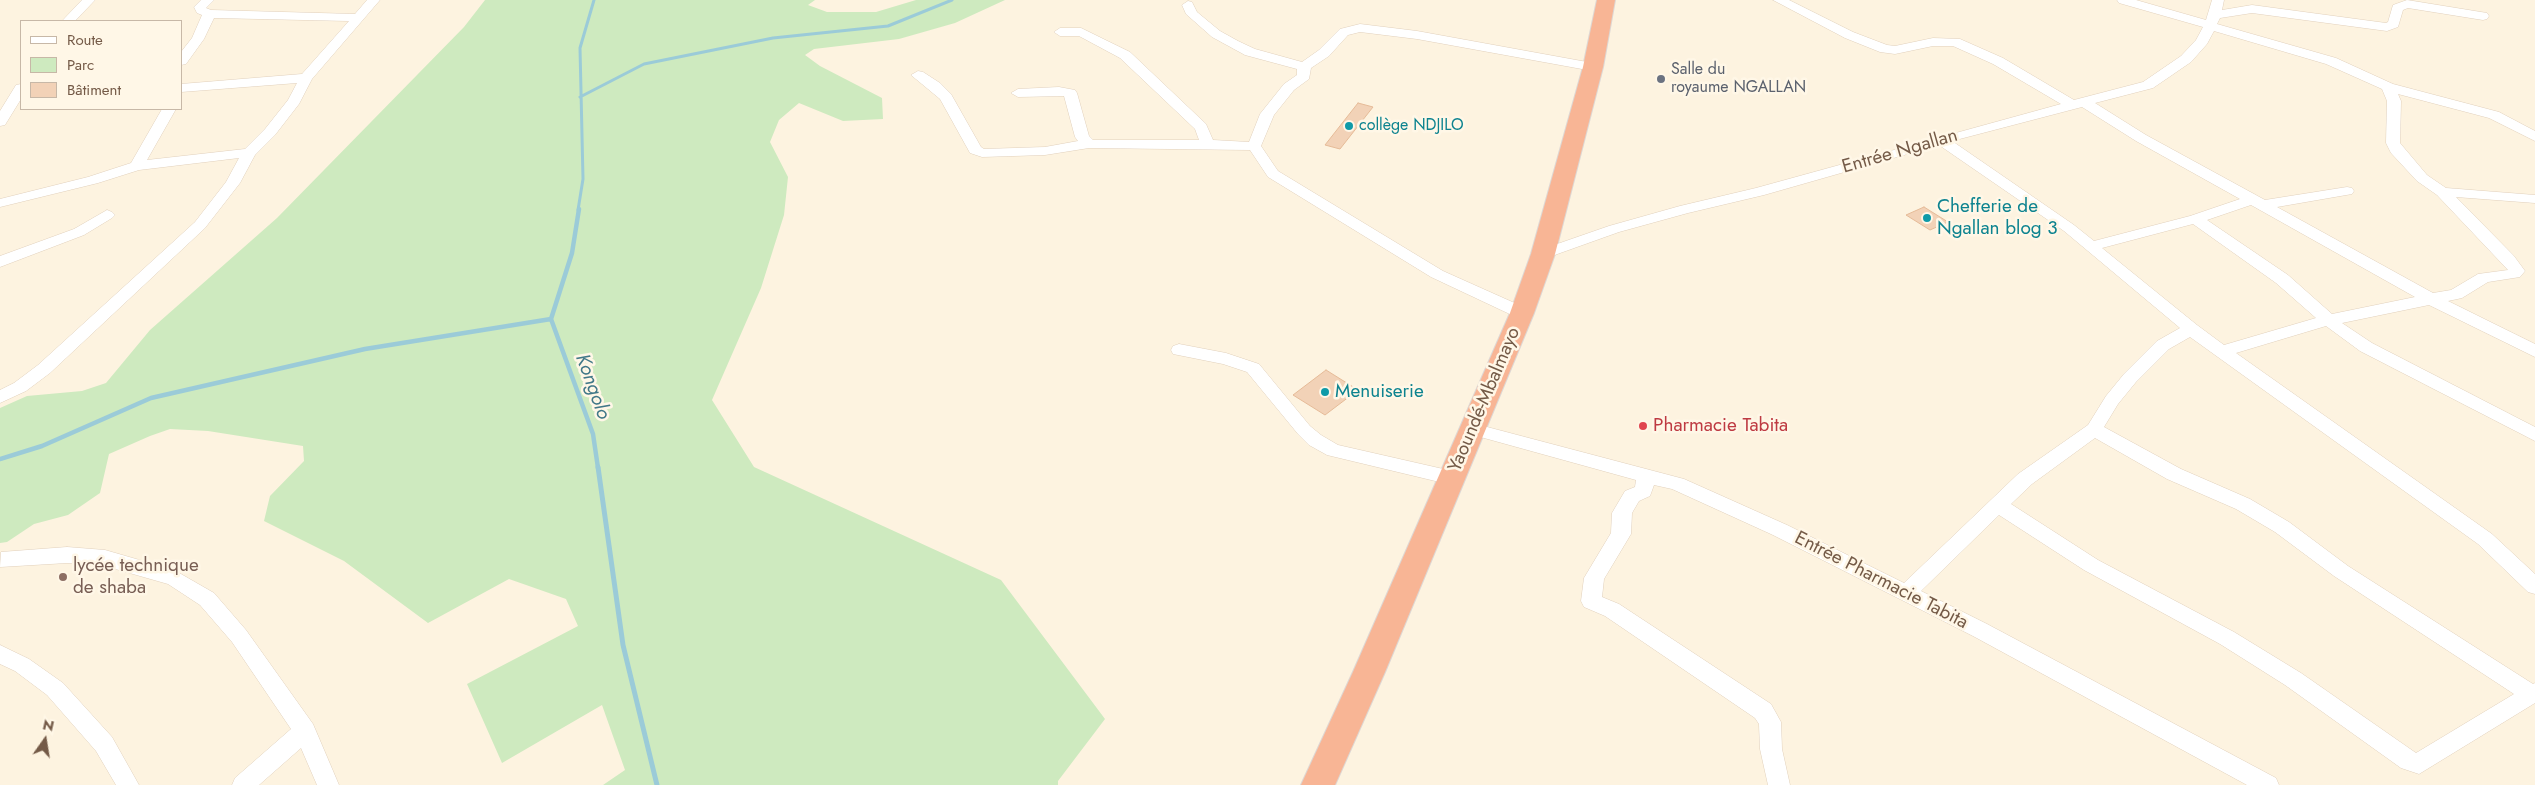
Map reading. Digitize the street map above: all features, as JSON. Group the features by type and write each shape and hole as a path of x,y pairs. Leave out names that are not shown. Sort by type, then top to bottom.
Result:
{"highway":[{"name":"Yaoundé-Mbalmayo","path":"1318,785 1522,313 1543,254 1609,3"}],"street":[{"path":"69,20 89,0"},
{"path":"208,0 200,7 201,10 209,14 359,18"},
{"path":"0,397 20,387 44,369 200,225 233,183 249,153 270,132 294,100 306,78 374,0"},
{"path":"1779,0 1849,35 1885,49 1895,50 1933,42 1955,42 1998,61 2259,202 2431,299 2535,351"},
{"path":"2123,0 2212,21 2331,61 2388,87 2494,115 2507,120 2535,137"},
{"name":"Entrée Ngallan","path":"1543,254 1614,229 1759,192 1941,140 2148,85 2186,59 2202,41 2212,21 2218,0"},
{"path":"2212,21 2252,9 2387,27 2394,24 2397,8 2407,4 2483,16"},
{"path":"1188,5 1192,14 1216,34 1233,44 1250,52 1304,67"},
{"path":"182,60 198,39 209,14"},
{"path":"1304,67 1324,53 1344,32 1360,28 1417,36 1593,67"},
{"path":"1060,32 1081,32 1125,54 1201,126 1208,144"},
{"path":"1254,146 1267,114 1289,87 1304,76 1304,67"},
{"path":"918,75 935,86 946,97 974,150 991,154 1046,151 1089,144 1121,146 1208,144 1254,146"},
{"path":"182,88 306,78"},
{"path":"2222,351 2328,320 2456,294 2484,278 2514,274 2517,271 2508,258 2442,192 2422,178 2396,150 2393,143 2392,128 2394,102 2388,87"},
{"path":"0,122 11,101 20,89"},
{"path":"1018,93 1065,91 1070,93 1082,137 1089,144"},
{"path":"137,166 168,110"},
{"path":"2507,120 2535,125"},
{"path":"1941,140 2025,197 2091,246 2190,329 2485,539 2535,586"},
{"path":"1254,146 1274,174 1301,192 1376,234 1438,274 1522,313"},
{"path":"0,203 93,180 137,166 249,153"},
{"path":"2091,246 2259,202 2347,190"},
{"path":"2442,192 2535,199"},
{"path":"0,262 79,232 107,215"},
{"path":"2195,219 2282,279 2328,320 2366,347 2535,435"},
{"path":"1906,593 2025,479 2094,429 2112,400 2130,378 2163,346 2190,329"},
{"path":"1179,350 1226,359 1253,368 1304,430 1315,440 1333,450 1452,478"},
{"name":"Entrée Pharmacie Tabita","path":"1472,429 1677,484 1780,530 1980,630 2268,785"},
{"path":"1997,504 2091,565 2235,643 2293,679 2409,762 2419,764 2533,693 2341,571 2282,527 2243,504 2174,474 2094,429"},
{"path":"1647,475 1643,490 1632,496 1622,513 1621,534 1594,578 1591,601 1612,610 1763,711 1770,722 1771,749 1779,785"},
{"path":"1,560 67,555 105,558 174,578 207,599 240,636 305,731 328,785"},
{"path":"0,654 22,665 55,689 104,744 128,785"},
{"path":"243,785 305,731"}],"green space":[{"path":"485,0 815,0 808,5 827,12 876,12 916,0 1005,0 955,23 899,39 814,49 805,55 820,66 882,98 883,119 843,121 799,103 779,120 770,142 788,177 784,215 761,288 712,400 754,467 1001,580 1105,719 1058,781 1058,785 603,785 625,770 602,705 502,763 467,684 578,626 566,599 509,579 428,623 344,561 264,521 270,496 304,461 303,446 208,431 170,429 109,454 100,493 68,515 34,524 7,542 0,543 0,408 27,396 82,391 106,383 150,330 277,218 464,27"}],"building":[{"name":"collège NDJILO","path":"1358,103 1373,107 1340,149 1325,145"},
{"name":"Chefferie de Ngallan blog 3","path":"1924,207 1948,222 1930,230 1906,215"},
{"name":"Menuiserie","path":"1326,370 1358,390 1325,415 1293,395"}],"waterway":[{"name":"Kongolo","path":"581,96 580,48 594,0"},
{"path":"581,96 644,64 773,38 888,26 952,0"},
{"name":"Kongolo","path":"578,210 583,179 581,96"},
{"name":"Kongolo","path":"551,319 572,253 579,209"},
{"path":"0,459 42,446 151,398 365,349 551,319"},
{"name":"Kongolo","path":"551,319 593,434 598,468"},
{"name":"Kongolo","path":"598,467 623,645 657,785"}],"place":[{"name":"Salle du royaume NGALLAN","path":"1661,79"},
{"name":"collège NDJILO","path":"1349,126"},
{"name":"Chefferie de Ngallan blog 3","path":"1927,218"},
{"name":"Menuiserie","path":"1325,392"},
{"name":"Pharmacie Tabita","path":"1643,426"},
{"name":"lycée technique de shaba","path":"63,577"}]}
